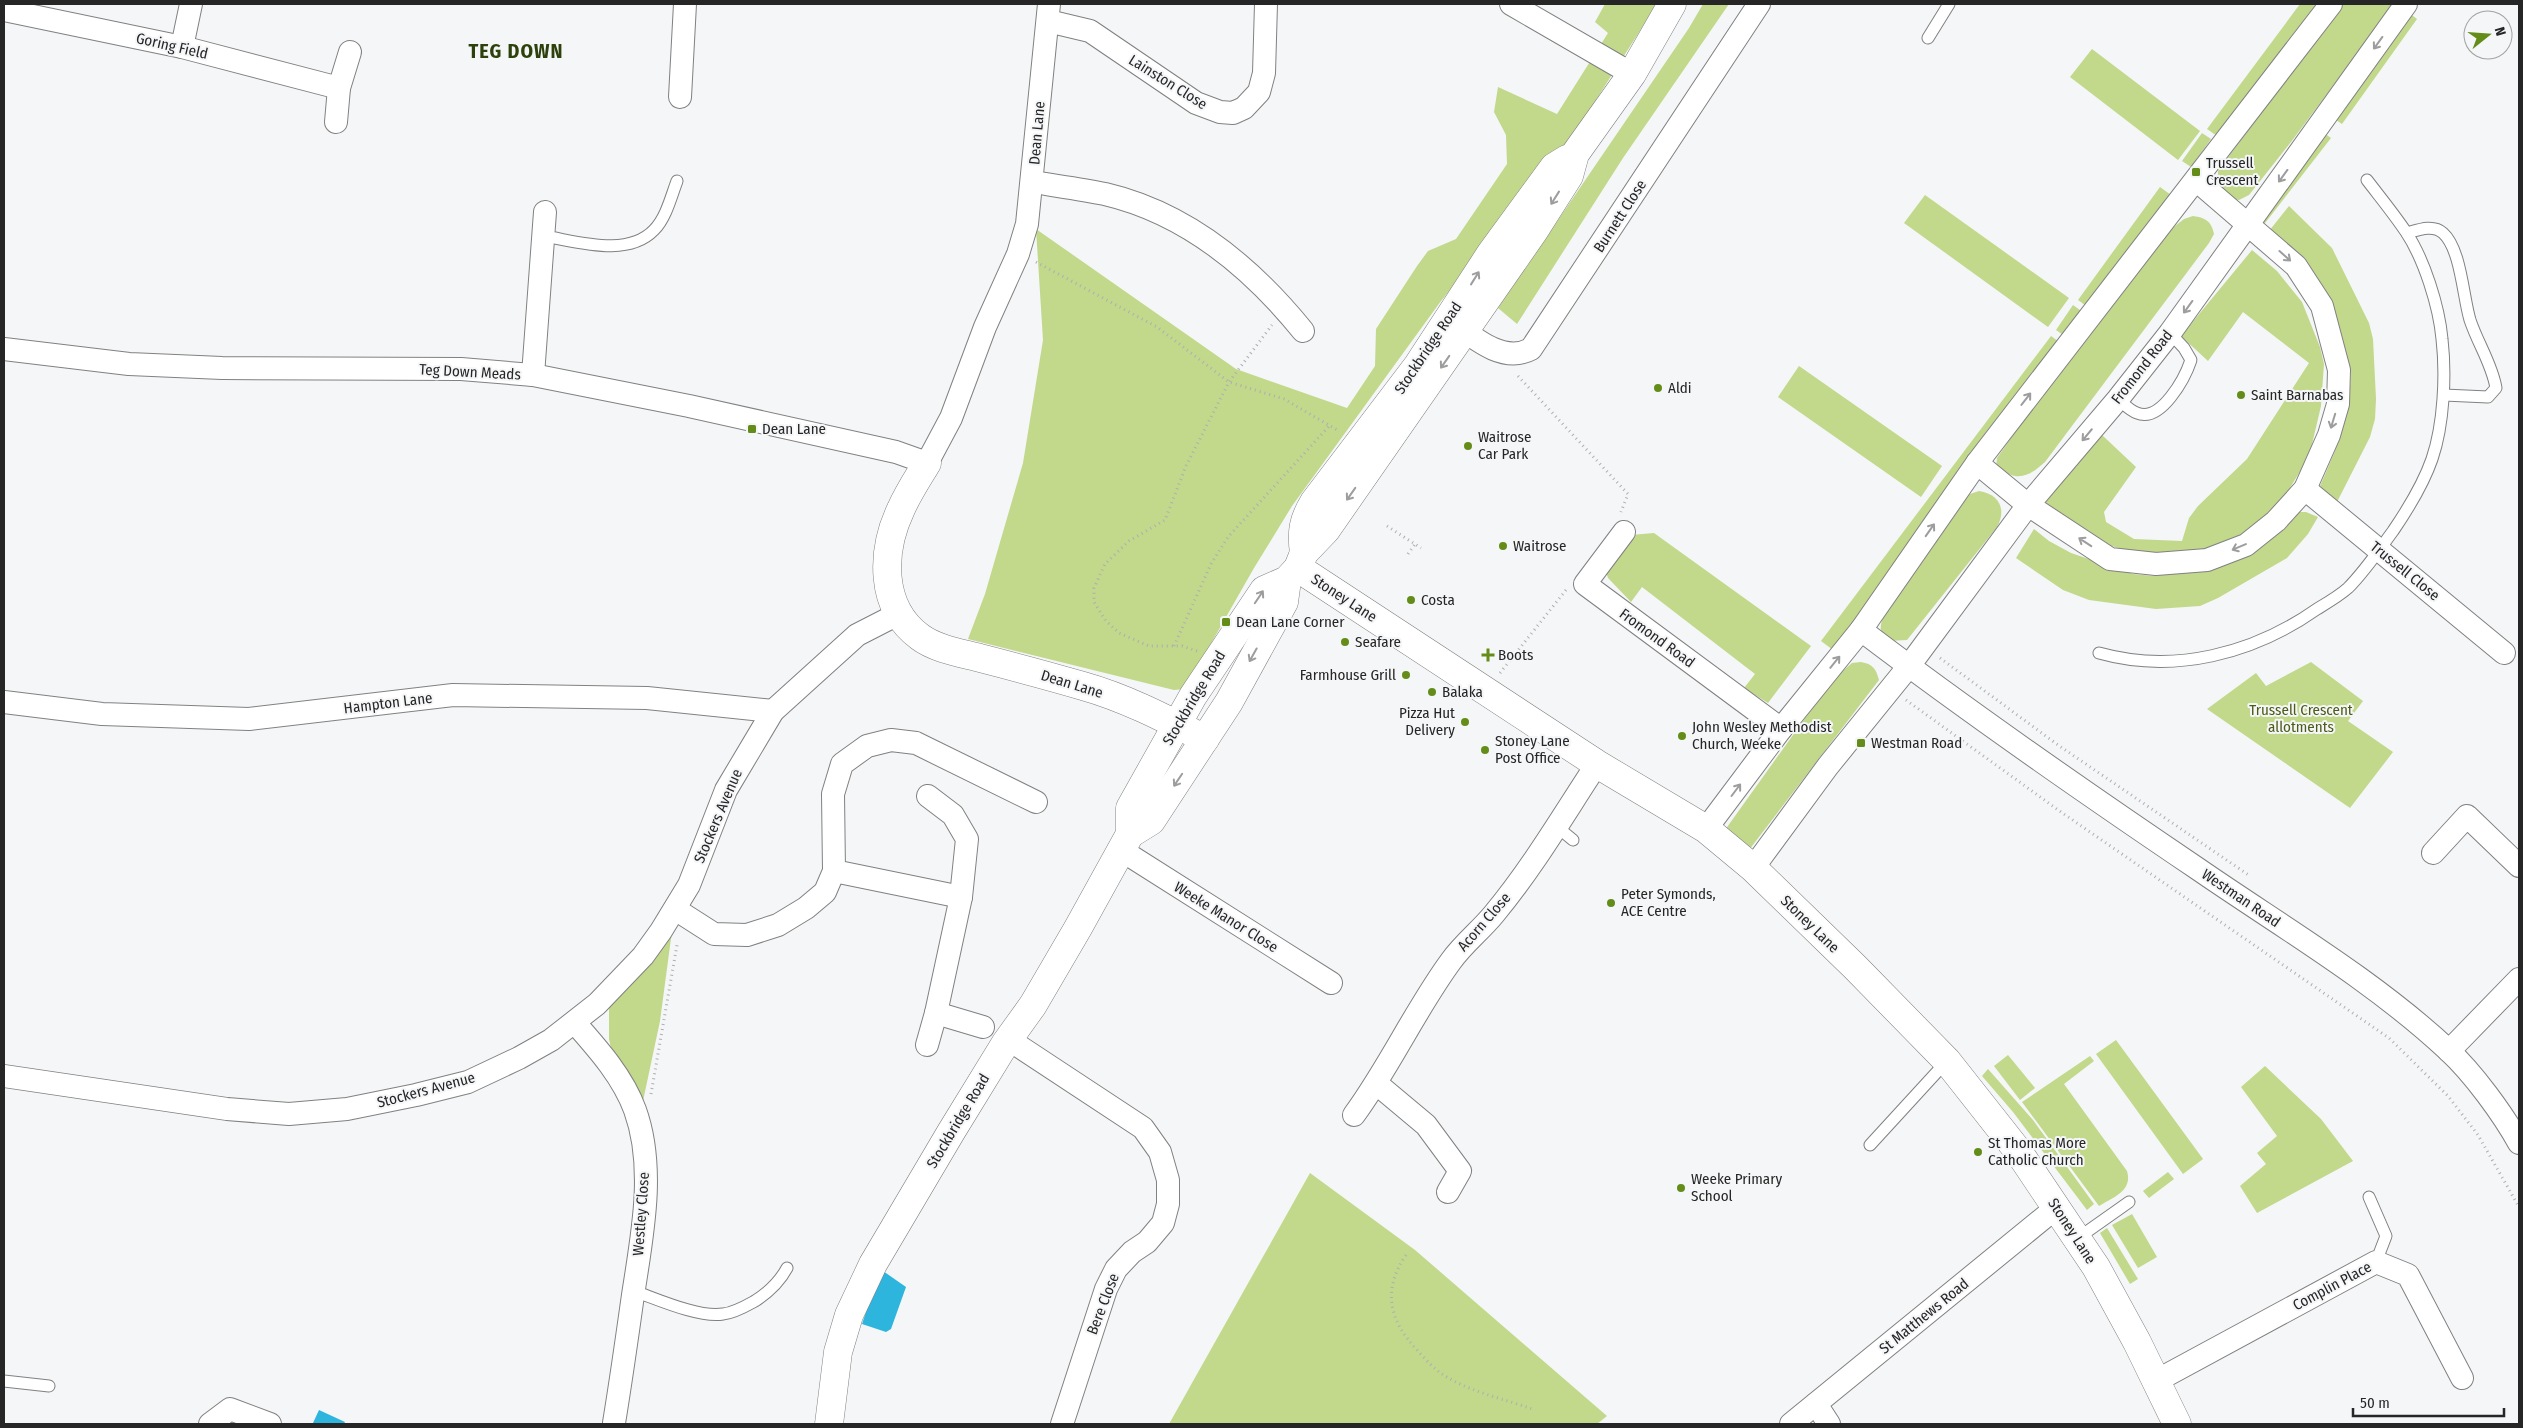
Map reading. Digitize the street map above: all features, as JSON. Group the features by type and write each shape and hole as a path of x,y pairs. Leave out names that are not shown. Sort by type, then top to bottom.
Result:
{"main road":[{"name":"Stockbridge Road","path":"1125,842 1151,821 1229,702 1284,602 1296,567 1305,517 1370,444 1457,326 1534,231 1569,176 1575,154 1632,74 1672,4"},
{"name":"Dean Lane","path":"927,463 900,510 887,553 887,582 898,614 921,638 949,650 1086,687 1177,725 1205,739"},
{"name":"Stockbridge Road","path":"829,1424 838,1352 850,1315 873,1264 1008,1039 1038,996 1125,842 1130,808 1177,725 1216,661 1264,590 1296,567"},
{"name":"Stoney Lane","path":"1296,567 1597,764 1706,829 1753,868 1947,1061 2018,1151 2096,1267 2177,1424"}],"street":[{"path":"182,48 191,4"},
{"path":"680,97 685,4"},
{"name":"Lainston Close","path":"1048,12 1090,31 1196,103 1220,112 1233,113 1244,108 1260,92 1264,73 1266,4"},
{"path":"1511,4 1632,74"},
{"name":"Burnett Close","path":"1457,326 1493,349 1510,355 1522,354 1531,349 1759,4"},
{"path":"1706,829 1781,729 1861,630 1977,463 2331,4"},
{"name":"Fromond Road","path":"1753,868 1828,766 1909,666 2028,505 2118,399 2170,332 2406,4"},
{"name":"Goring Field","path":"4,10 182,48 339,88"},
{"name":"Dean Lane","path":"927,463 951,418 985,327 1018,254 1027,224 1033,182 1048,12"},
{"path":"336,122 339,88 350,52"},
{"path":"1977,463 2028,505 2110,559 2156,564 2207,560 2246,545 2276,521 2305,489 2329,435 2338,404 2339,370 2322,306 2296,266 2249,223 2196,180"},
{"path":"1033,182 1105,195 1152,210 1191,230 1236,261 1284,308 1303,331"},
{"path":"533,375 545,212"},
{"name":"Teg Down Meads","path":"4,349 129,364 222,368 461,369 533,375 689,406 896,452 927,463"},
{"name":"Trussell Close","path":"2305,489 2504,653"},
{"name":"Fromond Road","path":"1621,525 1585,584 1781,729"},
{"name":"Stockers Avenue","path":"4,1076 226,1109 290,1114 347,1110 468,1082 551,1040 597,1004 643,956 689,885 726,790 773,711 857,635 898,614"},
{"path":"1861,630 1909,666"},
{"name":"Westman Road","path":"1909,666 2124,819 2372,988 2449,1051 2505,1117 2519,1143"},
{"name":"Hampton Lane","path":"4,702 102,714 250,719 453,695 647,698 773,711"},
{"path":"675,908 714,934 747,935 778,925 806,908 825,892 834,871 834,794 842,764 867,746 891,740 916,743 1036,802"},
{"name":"Acorn Close","path":"1354,1115 1377,1084 1424,1000 1452,960 1564,833 1597,764"},
{"path":"927,1045 936,1014 961,896 966,839 952,815 928,796"},
{"path":"2433,853 2467,816 2519,866"},
{"name":"Weeke Manor Close","path":"1125,842 1331,983"},
{"path":"834,871 961,896"},
{"path":"2449,1051 2519,980"},
{"path":"936,1014 983,1027"},
{"name":"Westley Close","path":"575,1023 617,1074 635,1110 642,1134 644,1192 642,1233 614,1423"},
{"name":"Bere Close","path":"1008,1039 1143,1128 1160,1152 1168,1180 1168,1204 1163,1222 1147,1242 1132,1252 1116,1269 1106,1289 1062,1424"},
{"path":"1377,1084 1426,1125 1460,1171 1448,1192"},
{"name":"St Matthews Road","path":"1791,1424 2057,1207"},
{"name":"Complin Place","path":"2156,1381 2376,1262 2408,1275 2462,1378"},
{"path":"1816,1404 1829,1424"},
{"path":"210,1424 230,1409 270,1424"}],"lane":[{"path":"1928,38 1949,4"},
{"path":"2098,653 2122,659 2168,662 2210,658 2250,646 2298,623 2347,588 2379,550 2410,506 2433,458 2444,396 2442,337 2428,279 2407,233 2367,180"},
{"path":"543,236 612,246 627,245 641,240 655,230 660,222 676,181"},
{"path":"2407,233 2424,228 2436,229 2444,234 2454,249 2471,321 2494,373 2496,388 2488,397 2444,396"},
{"path":"2118,399 2138,414 2147,414 2156,412 2175,390 2186,374 2191,360 2184,348 2170,332"},
{"path":"1870,1146 1947,1061"},
{"path":"2369,1197 2386,1236 2376,1262"},
{"path":"2078,1238 2129,1202"},
{"path":"634,1291 699,1311 724,1314 740,1309 767,1294 781,1279 787,1268"},
{"path":"4,1381 49,1386"}],"path":[{"path":"1018,254 1050,269 1157,327 1229,382 1284,399 1370,444"},
{"path":"1198,652 1182,646 1149,646 1118,632 1106,621 1094,602 1094,588 1105,564 1129,541 1165,520 1186,466 1229,382 1284,308"},
{"path":"1518,376 1628,494 1621,525"},
{"path":"1174,646 1210,564 1228,537 1331,424"},
{"path":"1387,526 1421,548"},
{"path":"1408,554 1415,544"},
{"path":"1485,691 1570,585"},
{"path":"1891,689 2062,812 2389,1038 2448,1096 2478,1135 2519,1207"},
{"path":"650,1099 676,960 677,943"},
{"path":"1406,1255 1393,1279 1390,1300 1395,1319 1410,1342 1442,1374 1468,1387 1535,1410"}],"green space":[{"path":"1605,4 1657,4 1564,150 1441,301 1292,506 1254,568 1185,689 1174,690 968,639 985,594 1023,463 1043,340 1036,229 1236,369 1347,408 1375,366 1376,329 1417,266 1428,251 1456,239 1507,164 1506,135 1494,112 1498,87 1557,114 1608,33 1595,22"},
{"path":"1703,4 1729,4 1623,158 1517,324 1498,308 1689,28"},
{"path":"2300,4 2316,4 2217,136 2207,129"},
{"path":"2341,4 2394,4 2249,195 2239,200 2231,199 2218,185 2218,171"},
{"path":"2408,12 2417,19 2342,124 2333,118"},
{"path":"2092,49 2200,131 2178,160 2070,77"},
{"path":"2202,133 2211,139 2191,167 2182,161"},
{"path":"2324,133 2331,138 2262,227 2255,221"},
{"path":"2160,187 2171,195 2089,308 2078,300"},
{"path":"1925,195 2069,298 2048,327 1904,223"},
{"path":"2289,206 2332,248 2369,323 2373,339 2375,419 2370,437 2336,504 2320,486 2335,451 2350,388 2351,371 2327,300 2269,231"},
{"path":"2193,216 2205,219 2211,226 2214,234 2209,243 2045,462 2027,475 2021,476 2010,475 1996,467 1997,458 2039,398 2166,233 2184,219"},
{"path":"2252,250 2277,271 2302,302 2320,347 2324,364 2321,406 2309,457 2283,499 2250,532 2211,549 2141,554 2104,544 2042,504 2102,435 2136,467 2104,512 2106,522 2134,539 2182,541 2189,518 2198,506 2247,459 2309,363 2243,312 2208,361 2181,336"},
{"path":"2073,305 2084,313 2066,337 2056,330"},
{"path":"2051,336 2062,344 1833,650 1821,641"},
{"path":"1799,366 1942,466 1921,497 1778,397"},
{"path":"1979,491 1992,495 1999,503 2001,514 1997,527 1907,640 1888,641 1881,632 1884,614 1963,502 1970,494"},
{"path":"2299,512 2306,512 2318,517 2308,534 2287,558 2218,598 2200,606 2156,609 2089,600 2063,590 2016,558 2034,529 2049,541 2071,553 2133,574 2154,576 2219,565"},
{"path":"1654,533 1811,646 1768,703 1744,688 1755,674 1642,587 1631,602 1608,578 1606,572 1631,535"},
{"path":"1861,662 1873,668 1879,680 1749,850 1725,830 1833,679 1852,663"},
{"name":"Trussell Crescent allotments","path":"2311,662 2363,701 2348,721 2393,752 2350,808 2207,709 2256,673 2266,686"},
{"path":"672,931 660,1021 643,1101 625,1067 611,1048 609,1039 609,1001"},
{"path":"2116,1040 2203,1159 2183,1174 2096,1054"},
{"path":"2008,1055 2035,1088 2020,1100 1994,1066"},
{"path":"2090,1056 2094,1061 2064,1084 2127,1171 2128,1178 2127,1184 2121,1193 2099,1206 2022,1102"},
{"path":"2265,1066 2321,1119 2353,1161 2257,1213 2240,1186 2266,1164 2257,1153 2277,1136 2241,1087"},
{"path":"1988,1069 2033,1120 2094,1204 2087,1210 2013,1112 1982,1076"},
{"path":"2168,1172 2174,1179 2149,1198 2143,1191"},
{"path":"1310,1173 1415,1250 1607,1416 1597,1424 1169,1424"},
{"path":"2132,1214 2157,1257 2138,1268 2112,1225"},
{"path":"2107,1228 2138,1279 2130,1284 2100,1233"}],"water":[{"path":"883,1271 906,1287 891,1329 886,1332 862,1324 875,1285"},
{"path":"319,1410 345,1422 344,1424 313,1423"}],"place":[{"name":"Trussell Crescent","path":"2196,172"},
{"name":"Aldi","path":"1658,388"},
{"name":"Saint Barnabas","path":"2241,395"},
{"name":"Dean Lane","path":"752,429"},
{"name":"Waitrose Car Park","path":"1468,446"},
{"name":"Waitrose","path":"1503,546"},
{"name":"Costa","path":"1411,600"},
{"name":"Dean Lane Corner","path":"1226,622"},
{"name":"Seafare","path":"1345,642"},
{"name":"Boots","path":"1488,655"},
{"name":"Farmhouse Grill","path":"1406,675"},
{"name":"Balaka","path":"1432,692"},
{"name":"Pizza Hut Delivery","path":"1465,722"},
{"name":"John Wesley Methodist Church, Weeke","path":"1682,736"},
{"name":"Westman Road","path":"1861,743"},
{"name":"Stoney Lane Post Office","path":"1485,750"},
{"name":"Peter Symonds, ACE Centre","path":"1611,903"},
{"name":"St Thomas More Catholic Church","path":"1978,1152"},
{"name":"Weeke Primary School","path":"1681,1188"}],"district":[{"name":"TEG DOWN","path":"516,51"}]}
